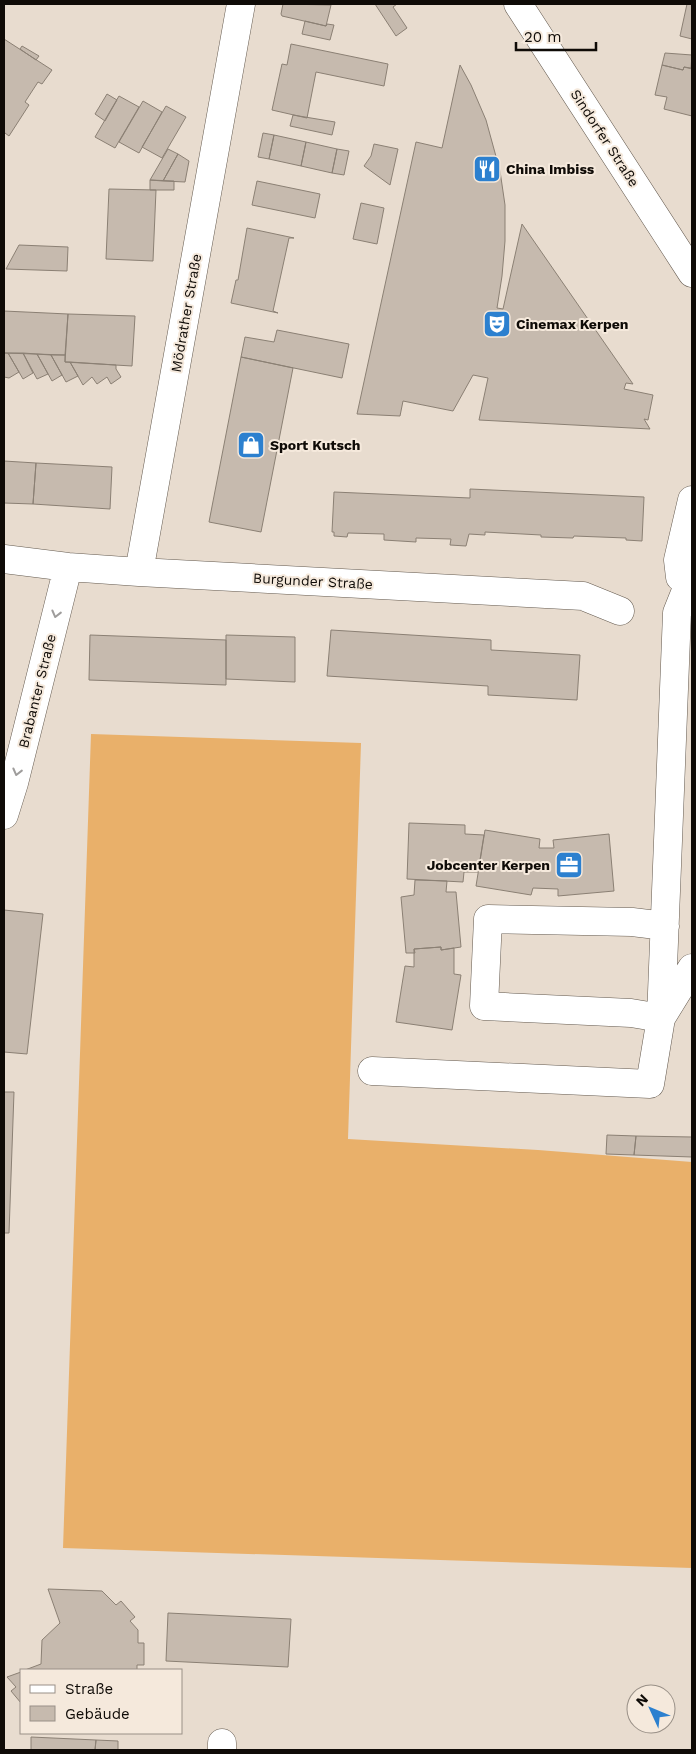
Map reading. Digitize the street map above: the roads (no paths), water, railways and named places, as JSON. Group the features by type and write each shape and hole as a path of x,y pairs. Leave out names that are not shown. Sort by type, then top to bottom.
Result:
{"street":[{"name":"Mödrather Straße","path":"139,572 241,4"},
{"name":"Sindorfer Straße","path":"518,4 684,241 692,273"},
{"path":"372,1071 650,1084 661,1018 677,613 691,584 680,577 678,560 692,500"},
{"name":"Burgunder Straße","path":"4,559 68,567 139,572 583,596 620,611"},
{"name":"Brabanter Straße","path":"4,815 14,783 68,567"},
{"path":"661,1018 631,1013 484,1006 488,919 632,922 665,926"},
{"path":"661,1018 692,968"}],"place":[{"name":"China Imbiss","path":"487,169"},
{"name":"Cinemax Kerpen","path":"497,324"},
{"name":"Sport Kutsch","path":"251,445"},
{"name":"Jobcenter Kerpen","path":"569,865"}]}
